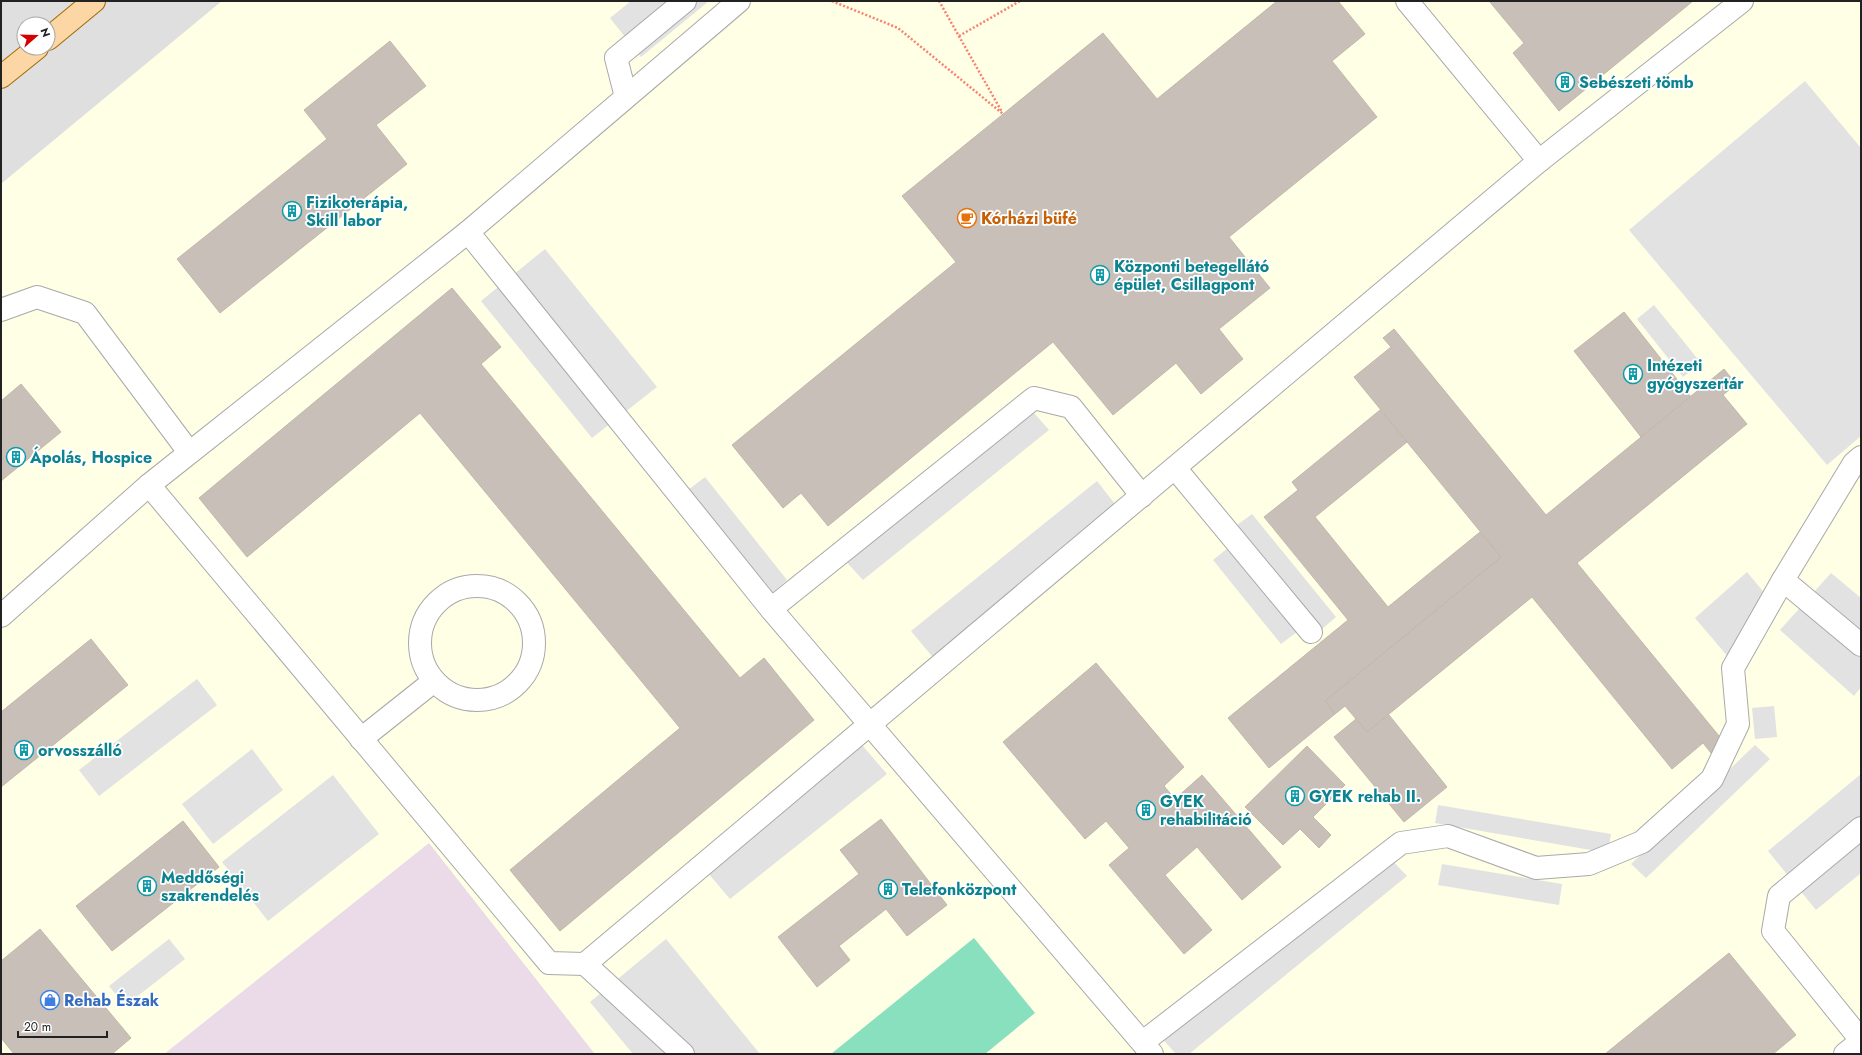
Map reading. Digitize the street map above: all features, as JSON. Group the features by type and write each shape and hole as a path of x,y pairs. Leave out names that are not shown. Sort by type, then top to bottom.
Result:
{"main road":[{"path":"56,32 94,1"},
{"path":"1,77 27,56"}],"lane":[{"path":"626,97 616,58 685,1"},
{"path":"1,616 189,452 468,232 739,1"},
{"path":"1407,1 1539,161"},
{"path":"585,964 870,726 1539,161 1742,1"},
{"path":"468,232 771,609 1147,1048 1401,843 1448,836 1536,868 1589,864 1642,842 1712,779 1738,724 1733,668 1783,580 1854,463 1861,457"},
{"path":"1,310 37,297 85,314 189,452"},
{"path":"771,609 1034,398 1071,407 1142,496"},
{"path":"1175,468 1311,632"},
{"path":"149,486 549,963 585,964 683,1054"},
{"path":"1783,580 1861,645"},
{"path":"472,586 490,588 506,594 520,606 530,623 534,642 531,662 521,679 511,688 506,692 488,700 468,700 449,693 434,681 424,665 420,642 421,630 428,614 439,600 454,591 472,586"},
{"path":"362,739 434,681"},
{"path":"1845,1054 1861,1040 1773,931 1779,896 1861,828"}],"path":[{"path":"832,1 898,28 1003,114 939,1"},
{"path":"959,36 1020,1"}],"shaded area":[{"path":"1,1 222,1 1,184"},
{"path":"222,1 1861,1 1861,1054 595,1054 429,843 164,1054 1,1054 1,184"},
{"path":"631,1 709,1 641,57 610,18"},
{"path":"1805,81 1861,148 1861,436 1827,465 1629,230"},
{"path":"545,249 657,387 592,438 481,301"},
{"path":"1654,305 1701,363 1683,377 1637,319"},
{"path":"1026,404 1049,430 863,580 839,554"},
{"path":"705,477 787,580 764,600 680,496"},
{"path":"1097,481 1122,513 940,666 911,631"},
{"path":"1252,514 1336,617 1322,629 1237,525"},
{"path":"1228,548 1297,632 1281,644 1213,560"},
{"path":"1747,572 1771,601 1735,665 1695,618"},
{"path":"1831,573 1861,598 1861,687 1854,696 1780,630"},
{"path":"197,679 217,705 99,796 79,770"},
{"path":"1774,706 1777,737 1755,739 1752,708"},
{"path":"856,738 887,774 730,899 702,866"},
{"path":"1755,745 1770,759 1646,878 1631,864"},
{"path":"252,749 283,790 213,844 182,804"},
{"path":"1861,774 1861,873 1816,910 1768,851"},
{"path":"333,775 379,834 268,921 222,862"},
{"path":"1438,805 1611,834 1608,853 1435,823"},
{"path":"429,842 595,1054 164,1054"},
{"path":"1386,854 1407,876 1189,1054 1176,1054 1156,1032"},
{"path":"1442,864 1562,884 1559,905 1438,885"},
{"path":"169,939 185,959 125,1006 109,986"},
{"path":"666,939 760,1054 633,1054 590,1002"}],"green space":[{"path":"974,938 1035,1013 985,1054 831,1054"}],"building":[{"name":"Központi betegellátó épület, Csillagpont","path":"1277,1 1338,1 1365,34 1332,61 1377,117 1229,237 1270,288 1219,329 1243,359 1201,394 1176,363 1113,415 1053,342 828,526 801,493 783,508 732,445 956,262 902,196 1103,33 1157,99"},
{"name":"Sebészeti tömb","path":"1489,1 1693,1 1559,111 1513,53 1524,43"},
{"name":"Fizikoterápia, Skill labor","path":"390,41 426,86 376,125 407,164 220,313 177,259 327,139 304,110"},
{"path":"452,288 501,347 481,364 740,678 764,658 814,720 560,931 510,870 680,728 420,413 247,557 199,498"},
{"name":"Intézeti gyógyszertár","path":"1624,312 1691,397 1641,437 1574,351"},
{"path":"1394,329 1546,515 1724,369 1736,384 1723,395 1747,424 1577,563 1724,742 1711,753 1703,743 1672,769 1532,597 1367,732 1345,706 1335,714 1325,701 1501,557 1354,377 1391,347 1383,338"},
{"name":"Ápolás, Hospice","path":"21,384 61,432 1,481 1,401"},
{"path":"1380,410 1407,442 1315,517 1388,607 1480,532 1501,557 1325,701 1335,714 1269,768 1228,718 1348,620 1264,517 1298,490 1292,482"},
{"name":"orvosszálló","path":"91,639 128,685 1,787 1,712"},
{"name":"GYEK rehabilitáció","path":"1096,663 1184,767 1164,786 1175,799 1202,775 1281,867 1242,900 1197,847 1165,875 1212,930 1184,954 1109,865 1129,848 1106,821 1085,839 1003,742"},
{"path":"1389,715 1447,787 1404,822 1334,737 1356,719 1367,732"},
{"name":"GYEK rehab II.","path":"1307,746 1345,785 1313,817 1331,835 1319,848 1300,829 1283,845 1245,807"},
{"name":"Telefonközpont","path":"881,819 947,905 907,936 886,909 839,946 850,960 817,987 778,937 859,874 840,850"},
{"name":"Meddőségi szakrendelés","path":"183,821 219,867 112,951 76,906"},
{"name":"Rehab Észak","path":"40,929 131,1038 112,1054 14,1054 1,1038 1,961"},
{"path":"1729,953 1796,1035 1773,1054 1605,1054"}],"place":[{"name":"Sebészeti tömb","path":"1565,82"},
{"name":"Fizikoterápia, Skill labor","path":"292,211"},
{"name":"Kórházi büfé","path":"967,218"},
{"name":"Központi betegellátó épület, Csillagpont","path":"1100,275"},
{"name":"Intézeti gyógyszertár","path":"1633,374"},
{"name":"Ápolás, Hospice","path":"16,457"},
{"name":"orvosszálló","path":"24,750"},
{"name":"GYEK rehab II.","path":"1295,796"},
{"name":"GYEK rehabilitáció","path":"1146,810"},
{"name":"Meddőségi szakrendelés","path":"147,886"},
{"name":"Telefonközpont","path":"888,889"},
{"name":"Rehab Észak","path":"50,1000"}]}
